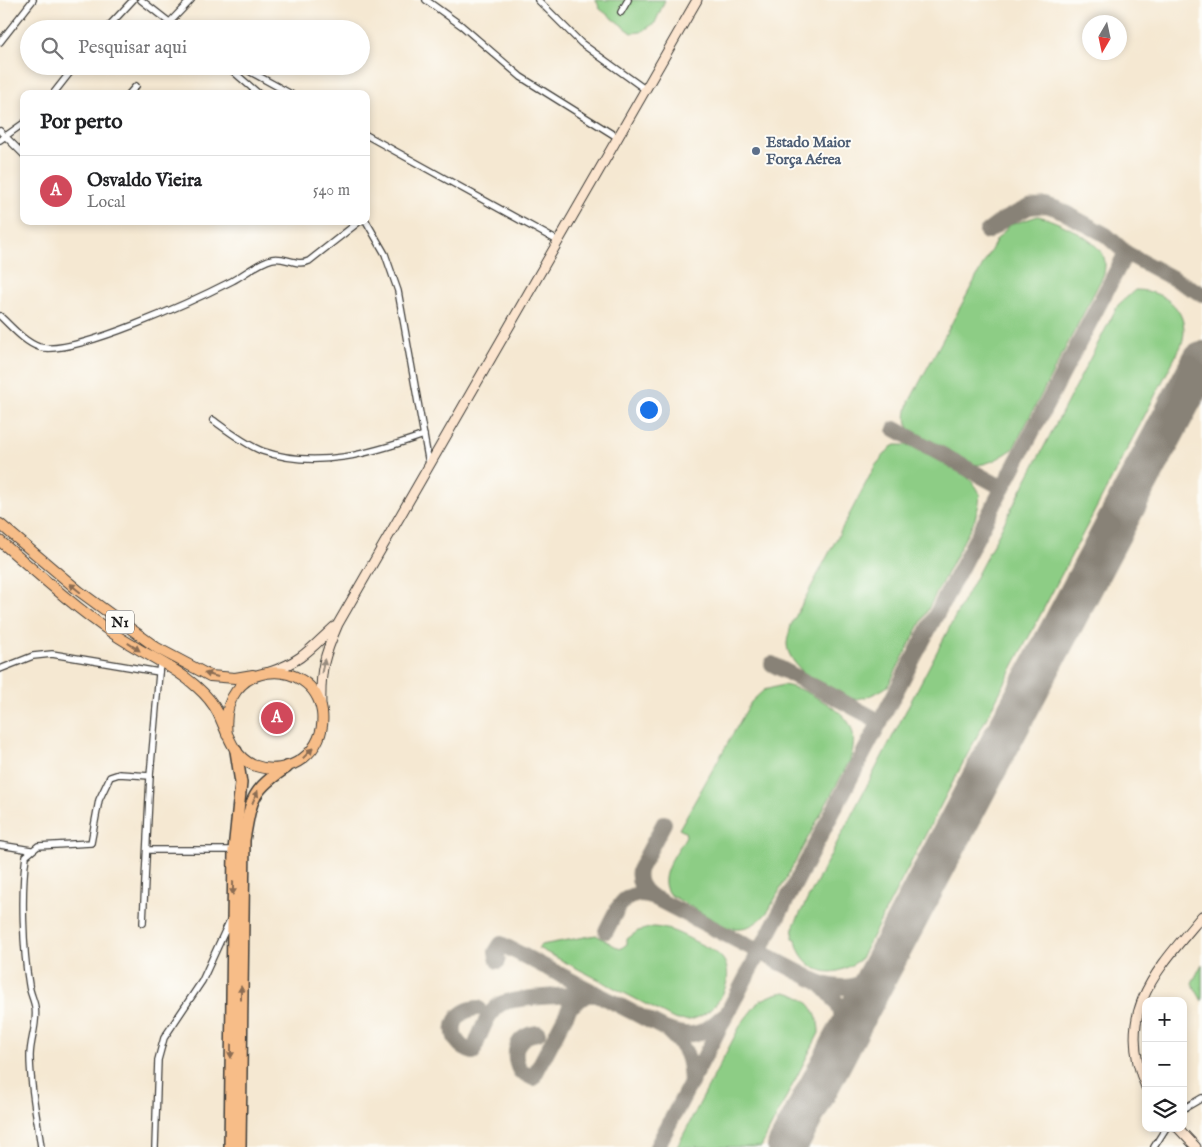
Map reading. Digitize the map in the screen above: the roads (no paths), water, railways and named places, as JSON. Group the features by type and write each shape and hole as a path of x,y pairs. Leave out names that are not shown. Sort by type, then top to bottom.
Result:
{"highway":[{"path":"230,1147 232,916 234,850 241,783 236,751"},
{"path":"240,1147 244,840 249,814 258,789 265,781 287,768"}],"main road":[{"name":"N1","path":"0,524 79,591 150,643 182,663 210,676 223,678 264,673"},
{"name":"N1","path":"0,540 54,589 89,616 159,667 196,686 217,711 227,735"},
{"path":"264,673 287,674 297,678 310,688 322,710 323,722 318,741 305,758 287,768 271,769 256,766 236,751 227,735 225,719 233,693 247,680 264,673"}],"street":[{"path":"0,42 33,0"},
{"path":"114,20 133,0"},
{"path":"142,0 167,20"},
{"path":"172,20 191,0"},
{"path":"426,0 462,26 516,73 618,137"},
{"path":"538,0 581,43 646,90"},
{"path":"621,12 628,0"},
{"path":"322,710 320,676 322,663 338,624 389,532 430,466 458,411 484,371 697,0"},
{"path":"56,90 67,75"},
{"path":"237,75 254,90"},
{"path":"256,75 283,90"},
{"path":"132,90 136,86"},
{"path":"2,138 20,125"},
{"path":"0,131 2,138 20,152"},
{"path":"370,137 558,241"},
{"path":"0,316 23,337 37,346 50,349 67,347 156,316 224,285 272,259 299,264 309,261 355,225"},
{"path":"368,225 385,254 398,291 430,466"},
{"path":"213,420 261,450 315,460 337,459 387,448 424,435"},
{"path":"264,673 296,662 305,656 338,624"},
{"path":"0,669 33,656 52,654 159,667 150,776 143,924"},
{"path":"41,1147 30,1078 30,1053 36,1018 35,1006 28,982 24,896 26,856 38,846 91,843 99,800 110,777 119,774 150,776"},
{"path":"0,845 31,850"},
{"path":"148,850 234,850"},
{"path":"154,1147 158,1060 164,1038 202,981 232,916"},
{"path":"1142,1078 1135,1052 1135,1034 1143,997 1153,975 1202,916"},
{"path":"1187,1107 1202,1098"},
{"path":"1154,1147 1163,1132"},
{"path":"1182,1132 1196,1147"}],"place":[{"name":"Estado Maior Força Aérea","path":"756,151"},
{"name":"Osvaldo Vieira","path":"277,718"}]}
